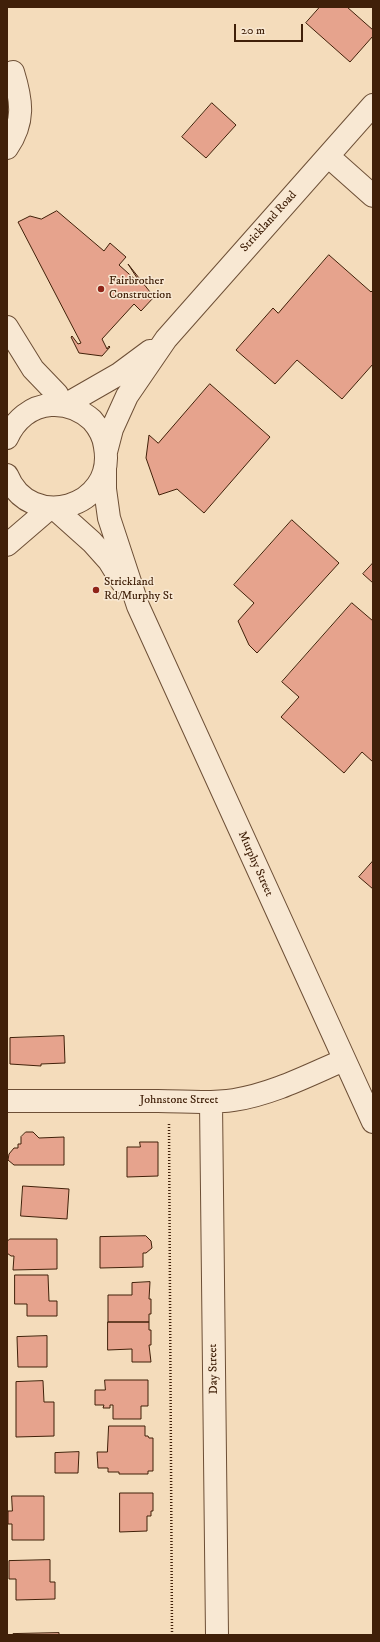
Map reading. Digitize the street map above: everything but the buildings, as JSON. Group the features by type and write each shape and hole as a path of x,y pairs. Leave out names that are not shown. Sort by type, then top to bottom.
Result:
{"street":[{"path":"7,148 17,132 20,120 20,100 13,72"},
{"name":"Strickland Road","path":"106,460 112,429 124,401 166,339 373,105"},
{"path":"328,156 373,196"},
{"path":"7,327 33,369 57,394 64,405"},
{"name":"Strickland Road","path":"64,405 119,374 166,339"},
{"path":"7,438 10,430 27,413 38,407 64,405 86,414 94,422 104,441 106,460 101,479 95,489 77,503 52,508 40,506 22,496 15,489 7,475"},
{"name":"Murphy Street","path":"106,460 105,489 108,518 138,606 373,1122"},
{"path":"7,545 52,508"},
{"name":"Murphy Street","path":"52,508 84,534 101,551 138,606"},
{"name":"Johnstone Street","path":"7,1101 180,1101 211,1103 257,1095 288,1084 344,1060"},
{"name":"Day Street","path":"211,1103 217,1635"}],"path":[{"path":"169,1121 172,1635"}],"place":[{"name":"Fairbrother Construction","path":"101,289"},
{"name":"Strickland Rd/Murphy St","path":"96,590"}]}
